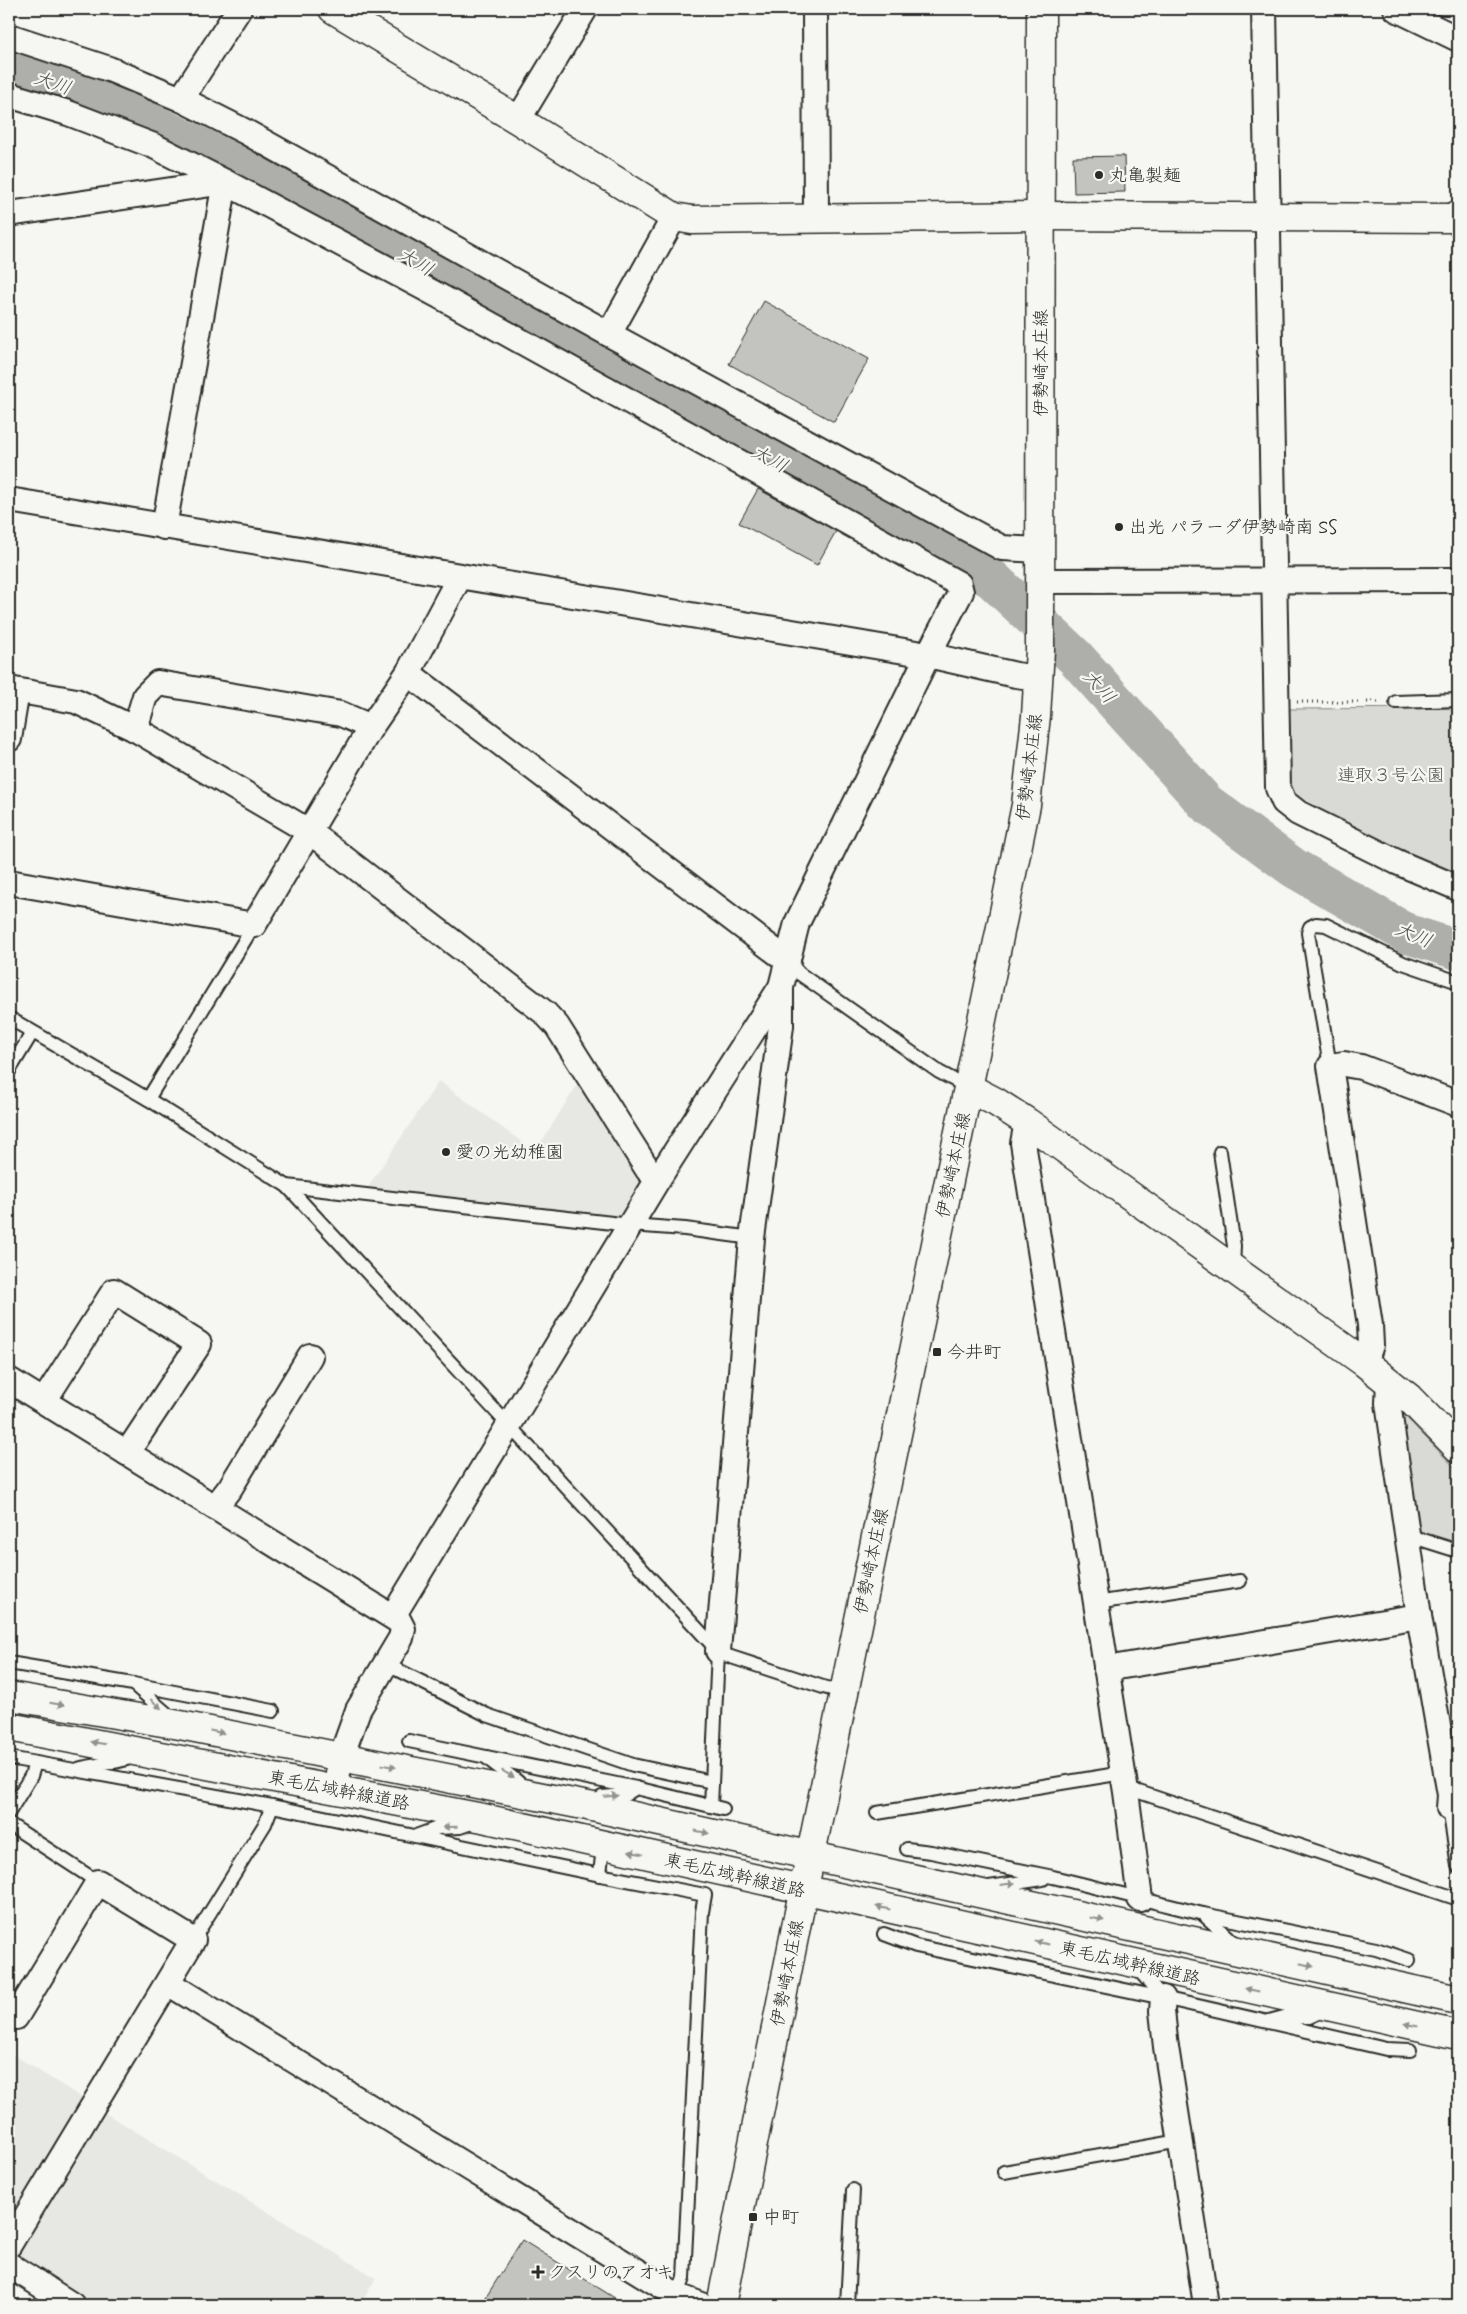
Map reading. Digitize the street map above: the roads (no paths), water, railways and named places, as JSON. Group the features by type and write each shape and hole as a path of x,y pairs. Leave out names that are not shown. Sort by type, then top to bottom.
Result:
{"main road":[{"path":"332,9 518,120 674,218 692,220 1041,216 1450,218 1458,216"},
{"name":"伊勢崎本庄線","path":"721,2305 810,1856 1026,805 1040,650 1041,9"},
{"path":"968,1088 996,1102 1028,1122 1365,1363 1409,1398 1458,1448"},
{"name":"東毛広域幹線道路","path":"9,1696 180,1725 588,1806 1458,2000"},
{"name":"東毛広域幹線道路","path":"9,1726 483,1818 1458,2035"}],"street":[{"path":"181,100 239,9"},
{"path":"518,120 585,9"},
{"path":"815,9 816,218"},
{"path":"1264,9 1278,788 1284,802 1298,813 1388,858 1458,888"},
{"path":"1396,9 1458,39"},
{"path":"9,36 110,69 181,100 246,132 609,334 1002,548 1040,550"},
{"path":"9,95 68,113 154,146 225,182 441,297 958,584 962,592 928,655 797,923 781,987 781,1026 752,1238 718,1651"},
{"path":"9,214 225,182"},
{"path":"164,527 225,182"},
{"path":"609,334 674,218"},
{"path":"9,500 928,655 1016,675 1038,678"},
{"path":"9,882 254,924 371,727 408,673 460,576"},
{"path":"1040,584 1275,580 1458,580"},
{"path":"408,673 788,961"},
{"path":"135,729 145,696 158,683 340,714 371,727"},
{"path":"9,739 13,690 76,701 135,729 310,832 545,1013 556,1026 648,1170 658,1179"},
{"path":"393,1616 508,1423 658,1179 781,987"},
{"path":"1365,1363 1370,1345 1370,1325 1330,1066 1344,1064 1361,1067 1458,1104"},
{"path":"1028,1122 1023,1143 1124,1782 1140,1898"},
{"path":"44,1401 114,1291 199,1344 127,1452"},
{"path":"215,1507 230,1488 310,1356"},
{"path":"9,1380 393,1616 399,1622 403,1630 401,1638 358,1710 341,1756 335,1789"},
{"path":"1388,1382 1388,1403 1419,1616 1450,1796 1449,1808"},
{"path":"1106,1669 1419,1616"},
{"path":"9,2245 194,1940 98,1882 16,2017"},
{"path":"168,1983 678,2296 702,2305"},
{"path":"1163,1998 1162,2011 1165,2038 1206,2305"},
{"path":"9,2266 72,2305"}],"lane":[{"path":"1396,702 1458,700"},
{"path":"148,1099 254,924"},
{"path":"1330,1066 1308,932 1310,927 1316,924 1326,925 1403,963 1458,982"},
{"path":"788,961 800,974 939,1072 968,1088"},
{"path":"9,1018 148,1099 287,1186 718,1651 724,1655 844,1692"},
{"path":"9,1071 32,1033"},
{"path":"1220,1152 1234,1246 1233,1268"},
{"path":"287,1186 752,1238"},
{"path":"1407,1535 1458,1551"},
{"path":"1096,1602 1240,1581"},
{"path":"409,1741 636,1788 717,1808 712,1782 718,1651"},
{"path":"9,1663 133,1684 273,1711"},
{"path":"386,1664 487,1715 634,1764 712,1782"},
{"path":"133,1684 180,1725"},
{"path":"75,1770 94,1764 122,1761 143,1751"},
{"path":"484,1756 498,1768 516,1779 529,1794"},
{"path":"9,1758 272,1806 600,1875 705,1895 702,1912 684,2278 678,2296"},
{"path":"9,1812 31,1776 35,1763"},
{"path":"877,1813 1124,1782 1139,1792 1458,1899"},
{"path":"588,1806 602,1797 625,1795 636,1788"},
{"path":"194,1940 265,1824 272,1806"},
{"path":"1449,1808 1458,1866"},
{"path":"416,1836 438,1828 460,1827 483,1818"},
{"path":"9,1824 98,1882"},
{"path":"600,1875 603,1846"},
{"path":"907,1849 1053,1877 1203,1914 1376,1949 1408,1960"},
{"path":"964,1890 1053,1877"},
{"path":"1203,1914 1244,1951"},
{"path":"884,1934 916,1946 1163,1998 1386,2049 1410,2050"},
{"path":"1134,1964 1163,1998"},
{"path":"1266,2022 1284,2017 1309,2017 1331,2007"},
{"path":"1004,2172 1180,2141"},
{"path":"847,2305 853,2190"}],"waterway":[{"name":"大川","path":"9,67 104,100 324,208 510,313 642,391 910,532 992,579 1075,657 1206,803 1294,868 1408,934 1458,950"}],"place":[{"name":"丸亀製麺","path":"1099,175"},
{"name":"出光 パラーダ伊勢崎南 SS","path":"1119,527"},
{"name":"愛の光幼稚園","path":"446,1152"},
{"name":"今井町","path":"937,1352"},
{"name":"中町","path":"753,2217"},
{"name":"クスリのアオキ","path":"538,2272"}],"park label":[{"name":"連取３号公園","path":"1391,775"}]}
